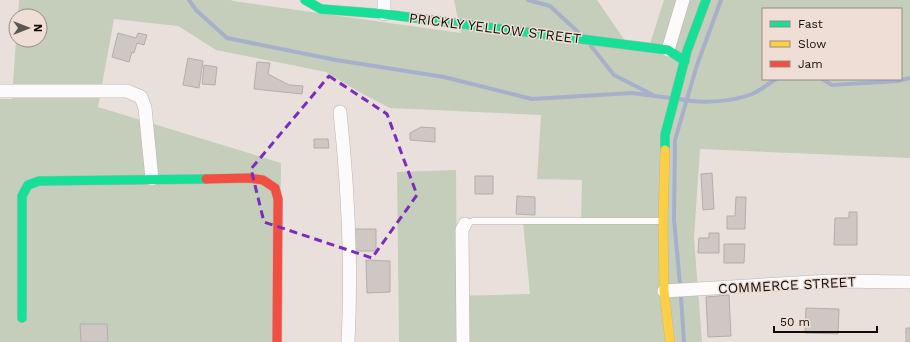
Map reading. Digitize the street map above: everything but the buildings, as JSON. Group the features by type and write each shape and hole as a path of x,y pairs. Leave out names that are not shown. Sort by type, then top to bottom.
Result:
{"street":[{"name":"PRICKLY YELLOW STREET","path":"304,0 321,9 384,14 668,50 685,61"},
{"path":"384,0 384,14"},
{"path":"668,50 683,0"},
{"path":"670,342 664,291 662,221 665,135 685,61 706,0"},
{"path":"0,91 127,92 141,97 145,108 152,179"},
{"path":"340,112 348,189 348,342"},
{"path":"22,318 22,196 28,185 39,181 248,178 263,180 275,188 278,199 277,342"},
{"path":"464,342 462,230 466,224"},
{"name":"COMMERCE STREET","path":"664,291 831,281 910,282"}],"lane":[{"path":"466,224 473,221 662,221"}],"highlighted area":[{"path":"329,76 387,114 417,195 372,258 264,222 251,169"}],"green space":[{"path":"19,0 231,0 461,33 454,0 597,0 630,48 648,50 664,0 910,0 910,158 700,149 694,238 702,342 399,342 397,172 456,170 457,296 530,294 523,222 581,224 582,180 537,179 541,115 390,108 326,72 216,50 178,26 114,19 98,107 281,163 279,342 0,342 0,99 12,99 15,48 48,48 48,8 18,8"}],"waterway":[{"path":"189,0 196,10 227,38 336,60 444,77 532,99 632,93 670,98"},
{"path":"528,0 550,6 578,32"},
{"path":"680,284 674,220 675,140 697,65 721,0"},
{"path":"591,46 614,75 653,95"},
{"path":"902,80 910,78"},
{"path":"679,99 706,102 735,99 755,93 774,80"},
{"path":"824,80 832,85 902,80"},
{"path":"681,297 684,342"}],"traffic: fast":[{"path":"305,0 321,9 384,14 668,50 685,61"},
{"path":"665,150 665,135 687,51 706,0"},
{"path":"22,318 22,196 28,185 39,181 206,179"}],"traffic: slow":[{"path":"665,150 663,221 664,291 670,342"}],"traffic: jam":[{"path":"206,179 248,178 263,180 275,188 278,199 277,342"}]}
